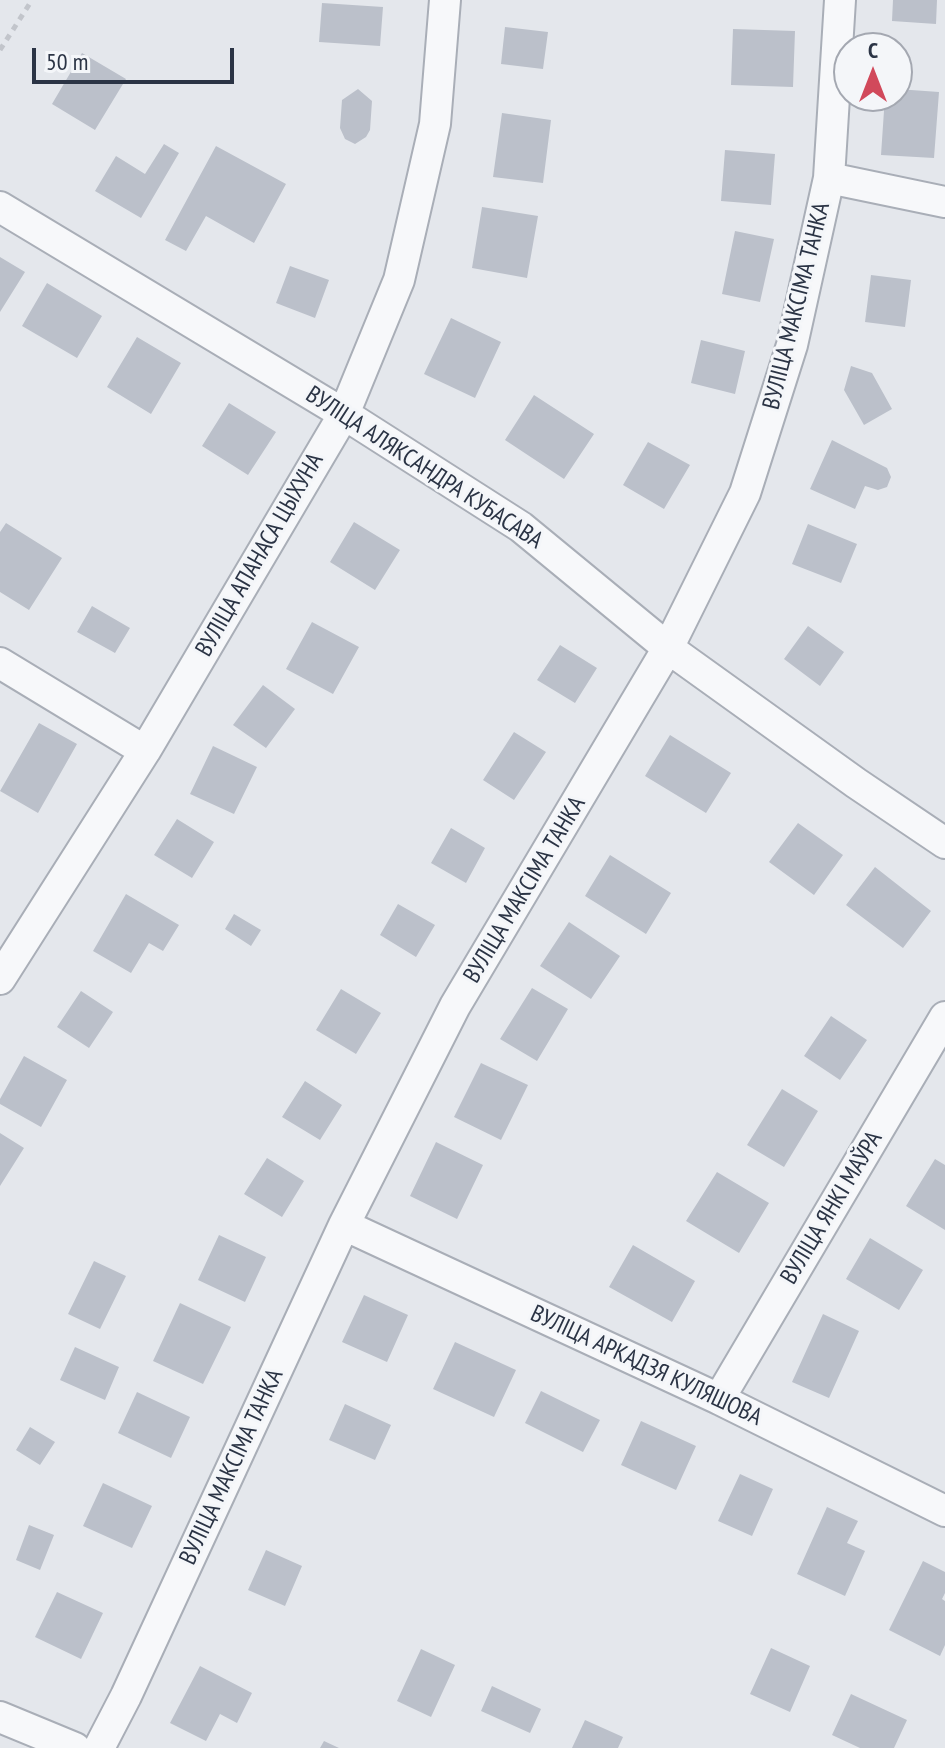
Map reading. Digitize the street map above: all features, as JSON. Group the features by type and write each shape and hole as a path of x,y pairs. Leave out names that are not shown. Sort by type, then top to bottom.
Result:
{"street":[{"name":"ВУЛІЦА АПАНАСА ЦЫХУНА","path":"0,979 145,751 344,414 399,280 435,124 445,0"},
{"name":"ВУЛІЦА МАКСІМА ТАНКА","path":"99,1748 344,1225 455,1006 668,648 745,493 792,345 829,178 840,0"},
{"path":"829,178 945,202"},
{"name":"ВУЛІЦА АЛЯКСАНДРА КУБАСАВА","path":"0,207 344,414 521,527 668,648 945,843"},
{"path":"0,663 145,751"},
{"name":"ВУЛІЦА ЯНКІ МАЎРА","path":"719,1399 945,1017"},
{"name":"ВУЛІЦА АРКАДЗЯ КУЛЯШОВА","path":"344,1225 719,1399 945,1511"},
{"path":"0,1717 75,1748"}],"path":[{"path":"0,50 32,0"}],"building":[{"path":"893,0 937,0 936,24 892,21"},
{"path":"322,3 383,7 380,46 319,42"},
{"path":"505,27 548,32 543,69 501,64"},
{"path":"733,29 795,31 793,87 731,85"},
{"path":"82,53 126,79 95,130 52,104"},
{"path":"358,89 372,101 370,130 355,144 345,139 340,128 342,100"},
{"path":"913,90 939,92 934,158 881,155 884,112 913,112"},
{"path":"502,113 551,120 543,183 493,177"},
{"path":"164,144 179,153 141,218 95,191 116,156 145,174"},
{"path":"216,146 286,184 254,243 206,216 186,251 165,240"},
{"path":"725,150 775,154 771,205 721,201"},
{"path":"482,207 538,216 527,278 472,268"},
{"path":"735,231 774,239 760,302 722,294"},
{"path":"0,257 25,272 0,312"},
{"path":"290,266 329,280 315,318 276,303"},
{"path":"871,275 911,280 905,327 865,322"},
{"path":"47,283 102,316 77,358 22,326"},
{"path":"451,318 501,342 475,398 424,374"},
{"path":"137,337 181,363 151,414 107,387"},
{"path":"701,340 745,351 735,394 691,383"},
{"path":"851,366 872,373 892,409 864,425 844,390"},
{"path":"534,395 594,434 564,479 505,440"},
{"path":"229,403 276,432 248,475 202,446"},
{"path":"832,440 887,468 891,477 887,487 878,490 865,486 855,509 810,489"},
{"path":"648,442 690,465 664,509 623,485"},
{"path":"354,522 400,550 375,590 330,562"},
{"path":"6,523 62,558 29,610 0,592 0,532"},
{"path":"808,524 857,544 841,583 792,564"},
{"path":"92,606 130,628 115,653 77,632"},
{"path":"312,622 359,647 333,694 286,669"},
{"path":"808,626 844,652 820,686 784,659"},
{"path":"560,645 597,668 575,703 537,680"},
{"path":"263,685 295,709 266,748 233,725"},
{"path":"39,723 77,744 38,813 0,791"},
{"path":"514,732 546,752 514,800 483,780"},
{"path":"670,735 731,773 706,813 645,776"},
{"path":"213,746 257,767 234,814 190,794"},
{"path":"177,819 214,842 192,878 154,855"},
{"path":"798,823 843,855 814,895 769,862"},
{"path":"451,828 485,848 466,883 431,863"},
{"path":"610,855 671,893 646,934 585,896"},
{"path":"875,867 931,911 903,948 846,905"},
{"path":"126,894 179,925 163,951 149,943 131,973 93,951"},
{"path":"398,904 435,925 416,957 380,935"},
{"path":"234,914 261,930 251,946 225,929"},
{"path":"569,922 620,956 591,999 540,966"},
{"path":"532,988 568,1009 537,1061 500,1039"},
{"path":"341,989 381,1013 356,1054 316,1030"},
{"path":"81,991 113,1012 89,1048 57,1027"},
{"path":"831,1016 867,1040 840,1080 804,1056"},
{"path":"24,1056 67,1080 41,1127 0,1104"},
{"path":"481,1063 528,1085 501,1140 454,1117"},
{"path":"305,1081 342,1105 320,1140 282,1117"},
{"path":"782,1089 818,1111 784,1167 747,1145"},
{"path":"0,1133 24,1148 0,1186"},
{"path":"436,1142 483,1165 457,1219 410,1196"},
{"path":"267,1158 304,1181 282,1217 244,1194"},
{"path":"935,1159 945,1165 945,1230 906,1206"},
{"path":"717,1172 769,1203 739,1253 686,1221"},
{"path":"219,1235 266,1257 245,1302 198,1280"},
{"path":"870,1238 923,1270 899,1310 846,1279"},
{"path":"633,1245 695,1281 672,1322 609,1287"},
{"path":"94,1261 126,1276 100,1329 68,1314"},
{"path":"364,1295 408,1315 387,1362 342,1342"},
{"path":"180,1303 231,1327 203,1384 153,1361"},
{"path":"823,1314 859,1331 829,1398 792,1382"},
{"path":"455,1342 516,1370 494,1417 433,1389"},
{"path":"75,1347 119,1367 105,1400 60,1380"},
{"path":"541,1391 600,1420 583,1452 525,1423"},
{"path":"137,1392 190,1417 171,1458 118,1433"},
{"path":"345,1404 391,1425 375,1460 329,1440"},
{"path":"641,1421 696,1446 676,1490 621,1465"},
{"path":"30,1427 55,1442 40,1465 16,1450"},
{"path":"740,1474 773,1489 752,1536 718,1521"},
{"path":"103,1483 152,1506 132,1548 83,1526"},
{"path":"827,1507 858,1521 847,1543 865,1551 845,1596 797,1574"},
{"path":"29,1525 54,1535 40,1570 16,1560"},
{"path":"266,1550 302,1566 285,1606 248,1590"},
{"path":"923,1561 945,1572 942,1599 945,1601 945,1645 940,1656 889,1630"},
{"path":"57,1592 103,1613 81,1659 35,1637"},
{"path":"771,1648 810,1666 790,1712 750,1694"},
{"path":"421,1649 455,1665 431,1717 397,1701"},
{"path":"200,1666 252,1693 237,1723 220,1714 206,1741 170,1723"},
{"path":"492,1686 541,1709 530,1733 481,1711"},
{"path":"851,1694 907,1720 894,1748 860,1748 832,1735"},
{"path":"585,1720 623,1737 618,1748 572,1748"},
{"path":"324,1741 339,1748 320,1748"}]}
